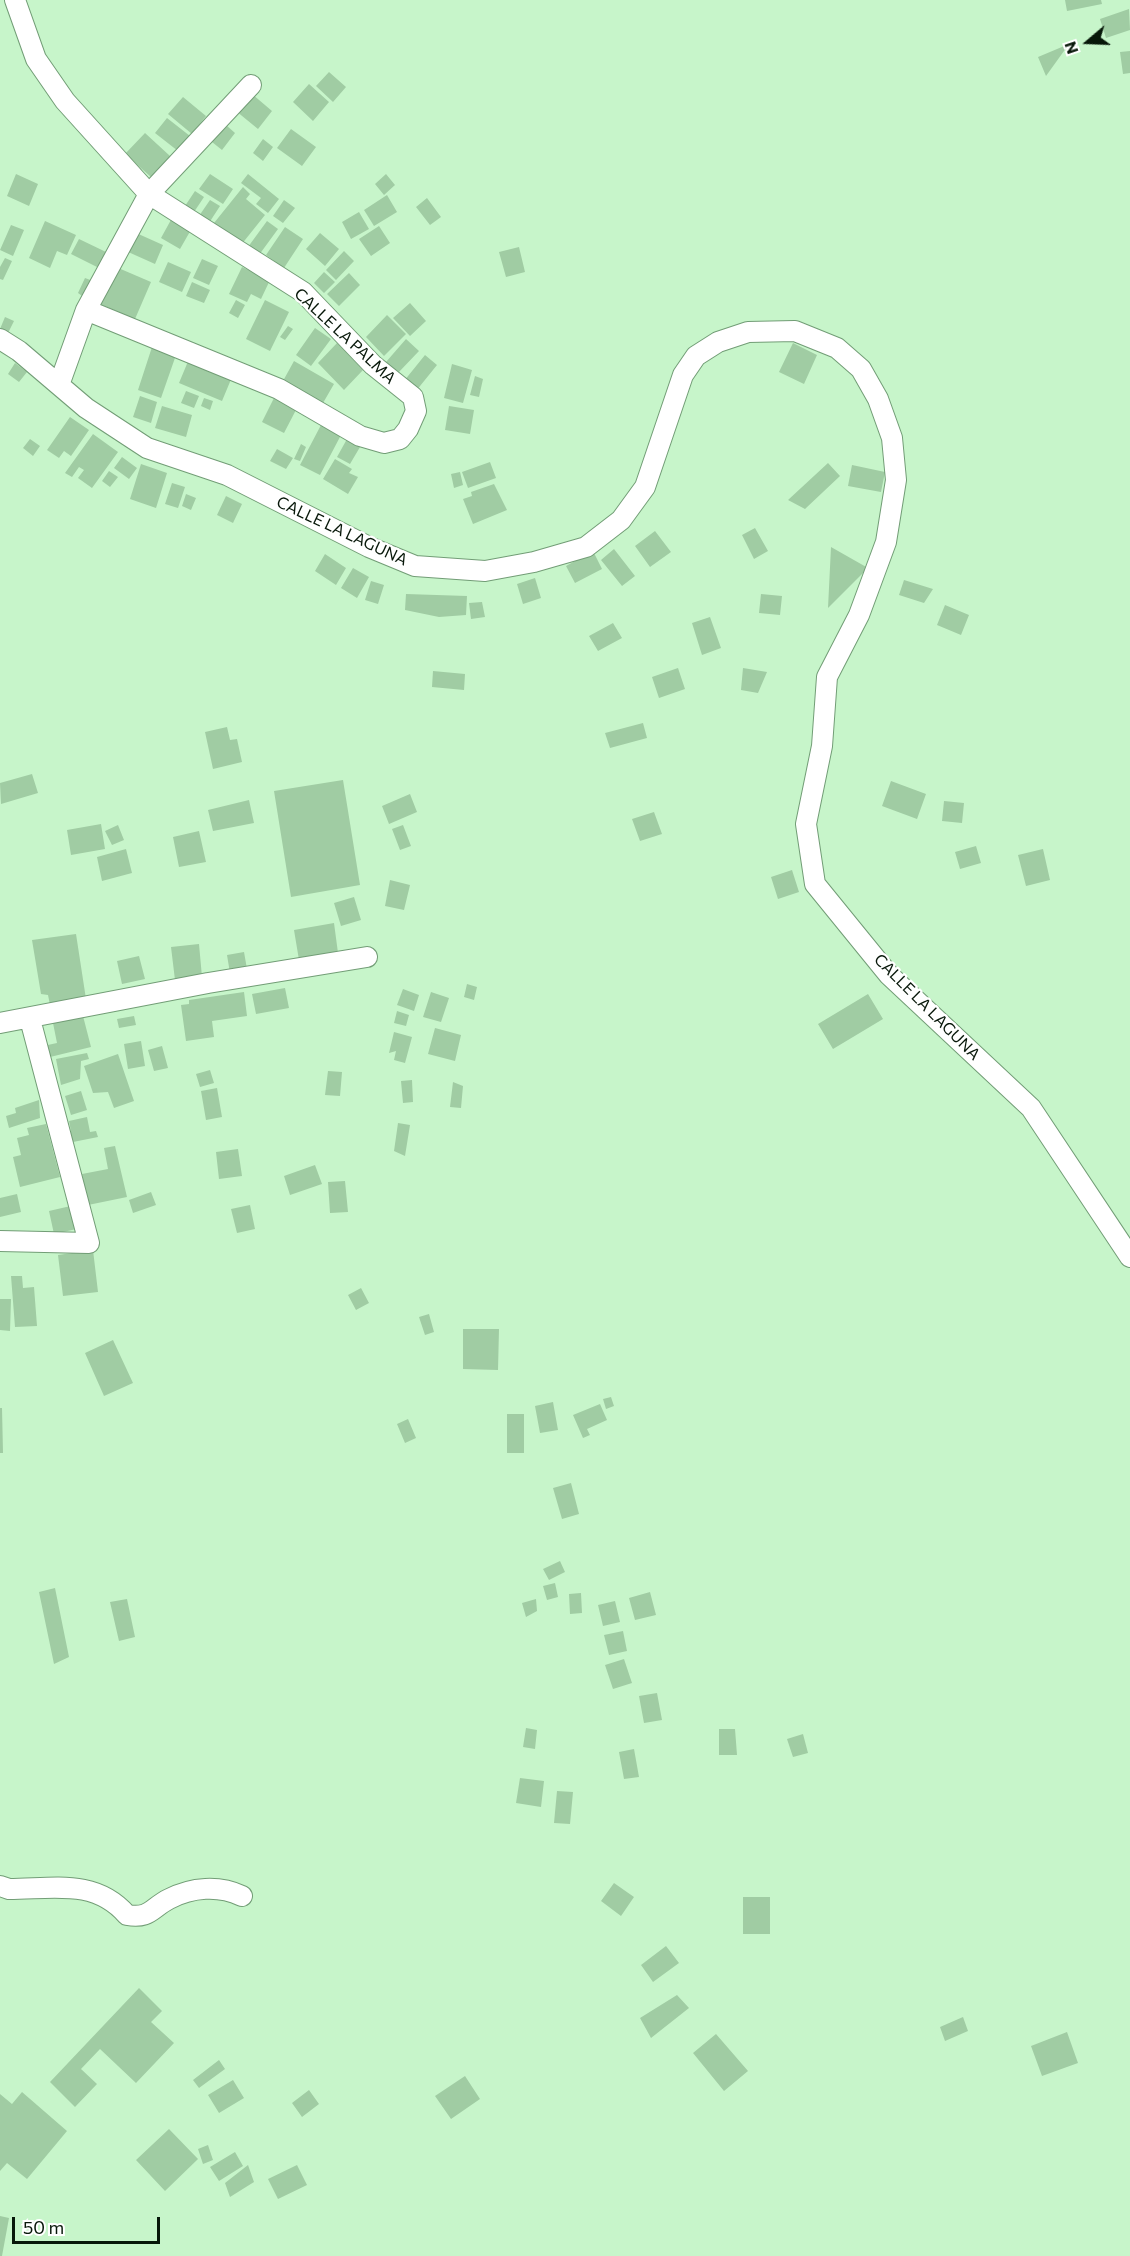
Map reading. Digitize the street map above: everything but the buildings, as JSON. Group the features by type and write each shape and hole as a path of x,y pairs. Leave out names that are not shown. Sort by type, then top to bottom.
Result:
{"street":[{"name":"CALLE LA PALMA","path":"15,0 36,59 100,142 149,195 303,292 373,365 413,398 416,411 408,429 400,439 384,443 360,436 279,389 86,310"},
{"path":"59,385 86,310 149,195 251,85"},
{"name":"CALLE LA LAGUNA","path":"0,339 86,408 147,448 227,475 369,548 415,566 485,572 534,562 586,547 621,520 645,487 683,375 696,356 717,342 748,332 795,331 837,348 861,369 878,399 892,438 896,480 886,542 859,615 827,677 822,746 806,824 815,884 890,975 1031,1108 1130,1257"},
{"path":"0,1023 208,983 367,957"},
{"path":"0,1241 88,1243 30,1019"},
{"path":"0,1886 9,1889 73,1887 94,1891 116,1902 127,1915 140,1917 168,1899 213,1887 229,1889 242,1896"}]}
